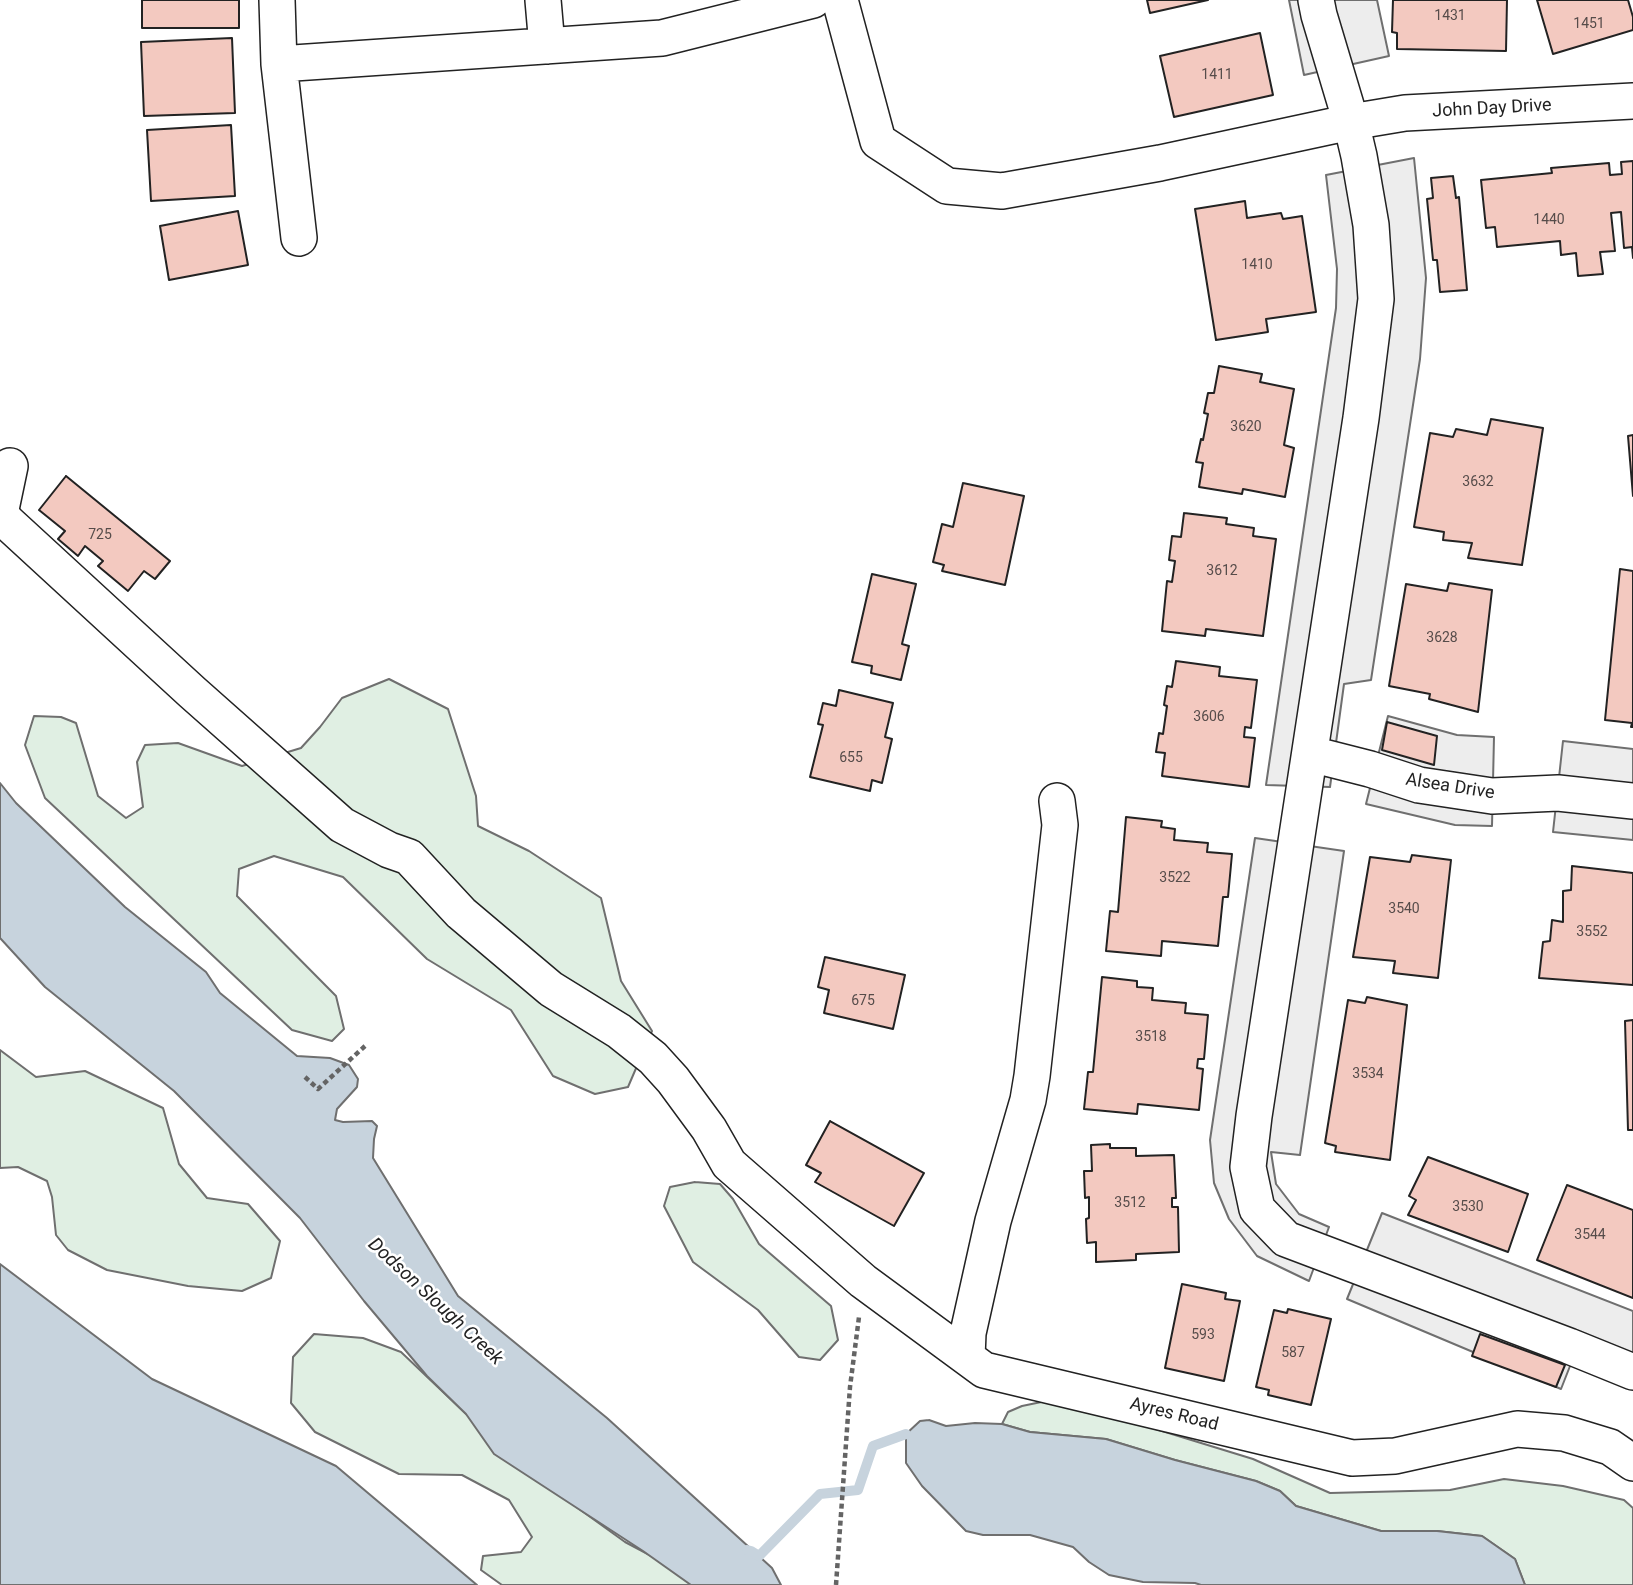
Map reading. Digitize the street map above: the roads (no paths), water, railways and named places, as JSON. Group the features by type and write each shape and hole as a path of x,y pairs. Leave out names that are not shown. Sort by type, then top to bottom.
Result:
{"street":[{"path":"278,0 279,64 299,238"},
{"path":"544,0 547,46"},
{"path":"279,64 663,38 813,0"},
{"name":"John Day Drive","path":"839,0 878,141 947,186 1002,191 1160,163 1405,113 1633,101"},
{"path":"1316,0 1359,156 1371,225 1376,299 1311,754 1254,1116 1248,1167 1257,1209 1286,1238 1633,1372"},
{"name":"Ayres Road","path":"10,466 1,509 7,522 342,825 408,858 461,913 541,981 619,1031 653,1058 709,1129 729,1164 863,1281 985,1370 1352,1458 1395,1456 1517,1429 1564,1433 1610,1447 1633,1463"},
{"name":"Alsea Drive","path":"1311,754 1419,785 1492,796 1558,793 1633,801"},
{"path":"967,1357 968,1333 993,1221 1028,1100 1032,1076 1059,825 1056,801"}],"water":[{"path":"0,783 16,803 125,907 206,972 220,993 297,1056 330,1058 349,1065 358,1079 357,1087 337,1109 335,1120 372,1121 377,1126 373,1158 458,1296 607,1418 772,1568 781,1585 691,1585 494,1454 466,1414 427,1376 364,1301 300,1218 174,1091 45,987 0,938"},
{"path":"0,1264 152,1379 336,1466 477,1585 0,1585"},
{"path":"929,1420 946,1426 1002,1424 1030,1432 1106,1439 1256,1481 1280,1491 1296,1506 1381,1531 1437,1531 1482,1536 1515,1559 1525,1585 1201,1585 1143,1582 1109,1575 1073,1547 1030,1535 983,1535 966,1531 922,1486 906,1463 906,1434 920,1421"}],"waterway":[{"name":"Dodson Slough Creek","path":"747,1550 759,1556 820,1494 858,1490 873,1446 906,1434"}]}
